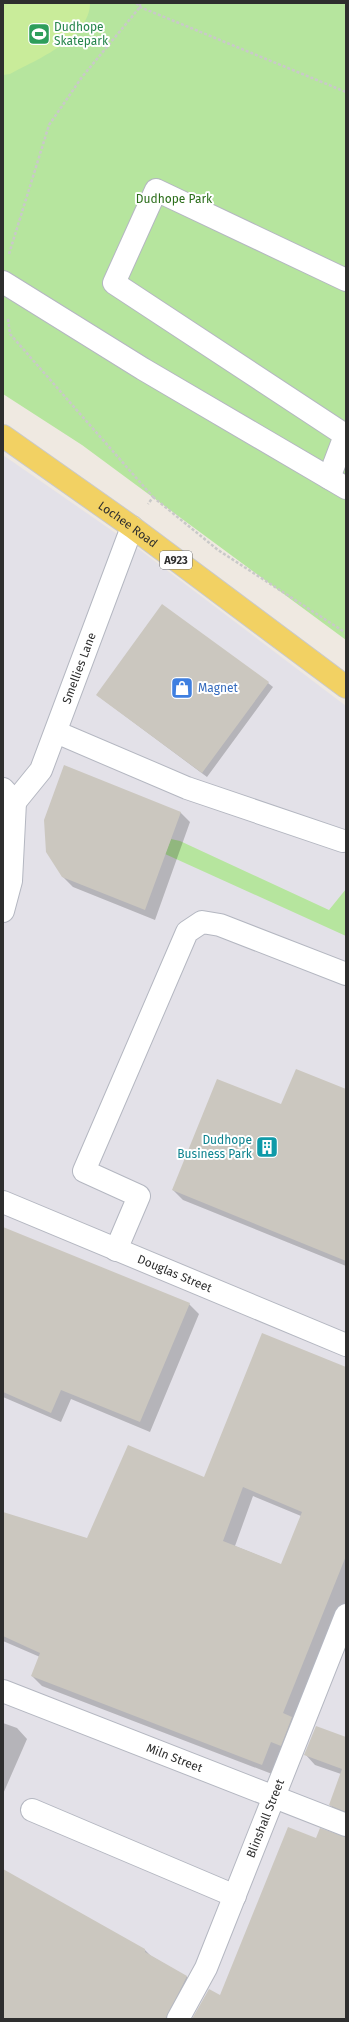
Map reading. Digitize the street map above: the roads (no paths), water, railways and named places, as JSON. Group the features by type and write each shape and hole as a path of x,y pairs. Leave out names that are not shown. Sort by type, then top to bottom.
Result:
{"main road":[{"name":"Lochee Road","path":"3,436 132,527 346,688"}],"street":[{"path":"3,282 150,373 337,483 346,434 114,283 156,190 346,280"},
{"name":"Smellies Lane","path":"9,795 41,770 132,527"},
{"path":"56,732 188,788 343,841"},
{"path":"3,911 11,881 9,795"},
{"path":"116,1250 139,1196 84,1171 187,932 202,922 220,925 346,974"},
{"name":"Douglas Street","path":"3,1202 346,1346"},
{"name":"Blinshall Street","path":"178,2019 206,1968 346,1615"},
{"name":"Miln Street","path":"3,1691 346,1825"},
{"path":"32,1810 235,1896"}],"place":[{"name":"Dudhope Skatepark","path":"39,34"},
{"name":"Magnet","path":"182,688"},
{"name":"Dudhope Business Park","path":"267,1147"}],"park label":[{"name":"Dudhope Park","path":"174,199"}]}
